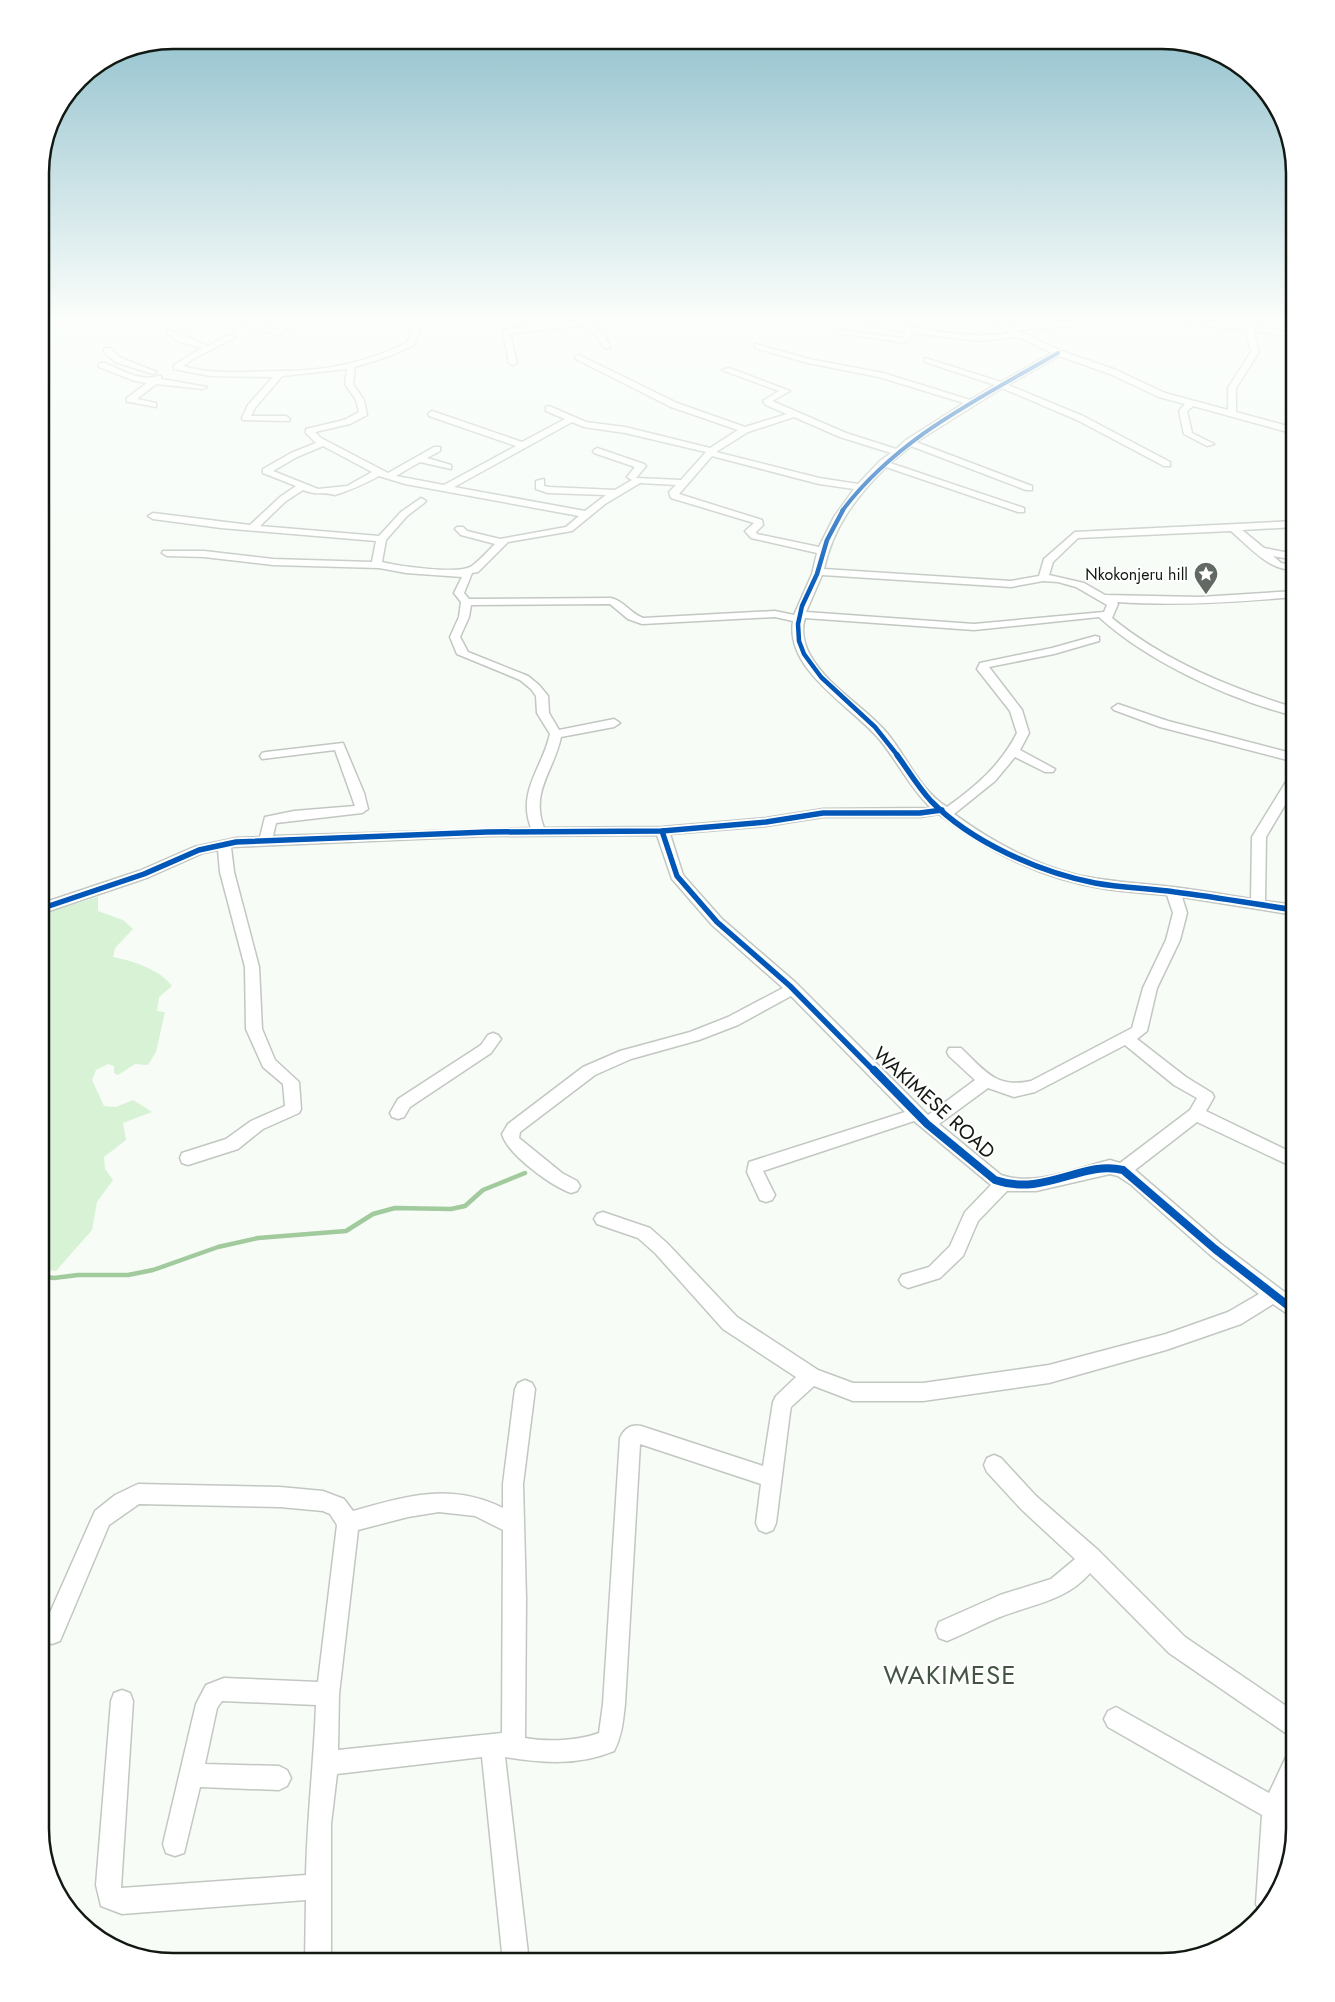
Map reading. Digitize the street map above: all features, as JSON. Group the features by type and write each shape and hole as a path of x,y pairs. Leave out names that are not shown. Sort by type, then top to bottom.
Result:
{"street":[{"path":"248,413 246,418 286,420"},
{"path":"363,413 347,422 309,431 323,443 379,472 405,481 585,514"},
{"path":"558,413 571,419 710,452 819,481 860,487"},
{"path":"698,413 745,430"},
{"path":"956,413 895,452 860,487 840,514 822,551 818,572 803,603 800,617 799,641 810,660 834,689 887,739 922,792 944,812 993,846 1060,874 1120,887 1173,892 1286,909"},
{"path":"1069,413 1091,423 1167,464"},
{"path":"1184,413 1188,434 1210,444"},
{"path":"432,414 522,445"},
{"path":"822,551 754,536 750,532 758,525 758,522 676,498 673,494 710,452 745,430 795,414 844,435 895,452"},
{"path":"1232,414 1286,429"},
{"path":"446,487 571,419"},
{"path":"909,442 1029,488"},
{"path":"323,443 294,454 266,472 301,488 316,492 327,489 334,492 340,488 348,489 379,472"},
{"path":"389,476 437,450"},
{"path":"597,451 641,466 632,477"},
{"path":"420,460 448,467"},
{"path":"883,463 1021,510"},
{"path":"458,573 474,570 502,543 514,538 569,529 585,514 638,480 683,482"},
{"path":"541,481 540,486 548,490 616,493"},
{"path":"252,527 283,499 301,488"},
{"path":"376,565 381,539 404,514 421,501"},
{"path":"152,516 381,539"},
{"path":"1043,578 1048,561 1075,535 1286,525"},
{"path":"1233,528 1260,551 1286,561"},
{"path":"460,529 464,533 502,543"},
{"path":"168,553 204,554 273,562 376,565 406,570 468,575 459,594 466,602 464,617 455,637 463,654 524,678 535,687 542,696 544,713 556,734 549,762 534,787 532,817 540,833"},
{"path":"818,572 1011,584 1043,578 1072,582 1106,598 1113,604 1106,618"},
{"path":"1106,598 1146,602 1188,602 1286,595"},
{"path":"466,602 611,601 619,605 627,615 642,621 775,614 974,627 1101,614 1112,626 1128,633 1134,640 1156,651 1165,659 1218,686 1262,703 1286,710"},
{"path":"49,906 144,874 199,850 224,844 388,835 662,831 766,822 823,814 944,812 975,794 1015,752 1023,733 1016,710 983,669 984,665 1054,651 1096,639"},
{"path":"1118,708 1164,724 1286,756"},
{"path":"556,734 614,723"},
{"path":"266,756 339,746 362,809 294,815 270,820 266,841"},
{"path":"1015,752 1049,769"},
{"path":"1258,904 1259,837 1286,791"},
{"name":"WAKIMESE ROAD","path":"662,831 676,876 696,900 717,922 793,989 922,1119 995,1180 1003,1184 1028,1185 1110,1167 1123,1170"},
{"path":"188,1158 232,1144 257,1125 293,1108 292,1082 269,1063 254,1029 252,967 227,872 224,844"},
{"path":"955,1052 986,1081 1007,1089 1021,1090 1035,1086 1139,1031 1150,988 1173,940 1180,914 1173,892"},
{"path":"571,1186 556,1178 512,1141 510,1134 514,1128 589,1071 626,1055 694,1036 725,1024 793,989"},
{"path":"1126,1038 1180,1081 1201,1092 1206,1098 1196,1114 1123,1170 1286,1304"},
{"path":"398,1113 404,1103 486,1048 493,1039"},
{"path":"766,1195 755,1172 756,1167 922,1119 986,1081"},
{"path":"1196,1114 1286,1157"},
{"path":"908,1280 934,1273 957,1251 971,1217 1003,1184"},
{"path":"604,1219 644,1233 661,1248 730,1323 812,1376 853,1392 885,1394 923,1392 1049,1374 1166,1342 1234,1318 1273,1295"},
{"path":"766,1523 783,1402 812,1376"},
{"path":"515,1953 502,1745 516,1598 513,1484 525,1389"},
{"path":"326,1763 502,1745 536,1750 596,1747 606,1743 610,1735 628,1442 632,1436 641,1435 771,1478"},
{"path":"994,1465 1029,1503 1090,1558 1177,1645 1286,1720"},
{"path":"52,1633 102,1518 122,1502 138,1494 280,1497 322,1501 337,1506 348,1523 328,1694 326,1763 319,1824 318,1953"},
{"path":"348,1523 402,1507 443,1503 470,1505 513,1524"},
{"path":"947,1630 1002,1605 1060,1587 1076,1574 1090,1558"},
{"path":"175,1844 207,1704 214,1694 224,1689 328,1694"},
{"path":"122,1700 108,1884 110,1897 122,1901 317,1887"},
{"path":"1116,1720 1274,1809"},
{"path":"191,1775 279,1778"},
{"path":"1270,1892 1274,1809 1286,1783"}],"green space":[{"path":"98,897 98,911 123,920 133,929 115,948 113,957 137,963 153,970 172,986 159,997 157,1011 165,1012 156,1052 148,1065 135,1064 118,1075 114,1073 114,1066 108,1064 96,1070 92,1080 104,1106 116,1107 133,1100 152,1112 123,1123 126,1140 104,1157 105,1169 113,1180 97,1202 92,1230 56,1271 49,1270 49,911"}],"waterway":[{"path":"49,1277 128,1275 153,1270 218,1247 258,1238 346,1231 373,1214 395,1208 451,1209 465,1206 483,1190 525,1173"}],"cycle path":[{"path":"953,413 911,441 885,463 861,486 841,513 827,540 817,574 802,606 798,624 799,641 804,654 812,666 832,688 865,717 884,737 931,801 958,823 994,846 1033,865 1095,883 1174,891 1286,909"},
{"path":"49,906 144,874 199,850 236,842 487,832 662,831 766,822 823,813 920,813 942,810"},
{"path":"662,831 677,876 717,922 790,986 927,1124 995,1180 1022,1186 1052,1182 1110,1167 1123,1170 1136,1179 1215,1249 1286,1304"}],"place":[{"name":"Nkokonjeru hill","path":"1206,595"}],"district":[{"name":"WAKIMESE","path":"950,1675"}]}
